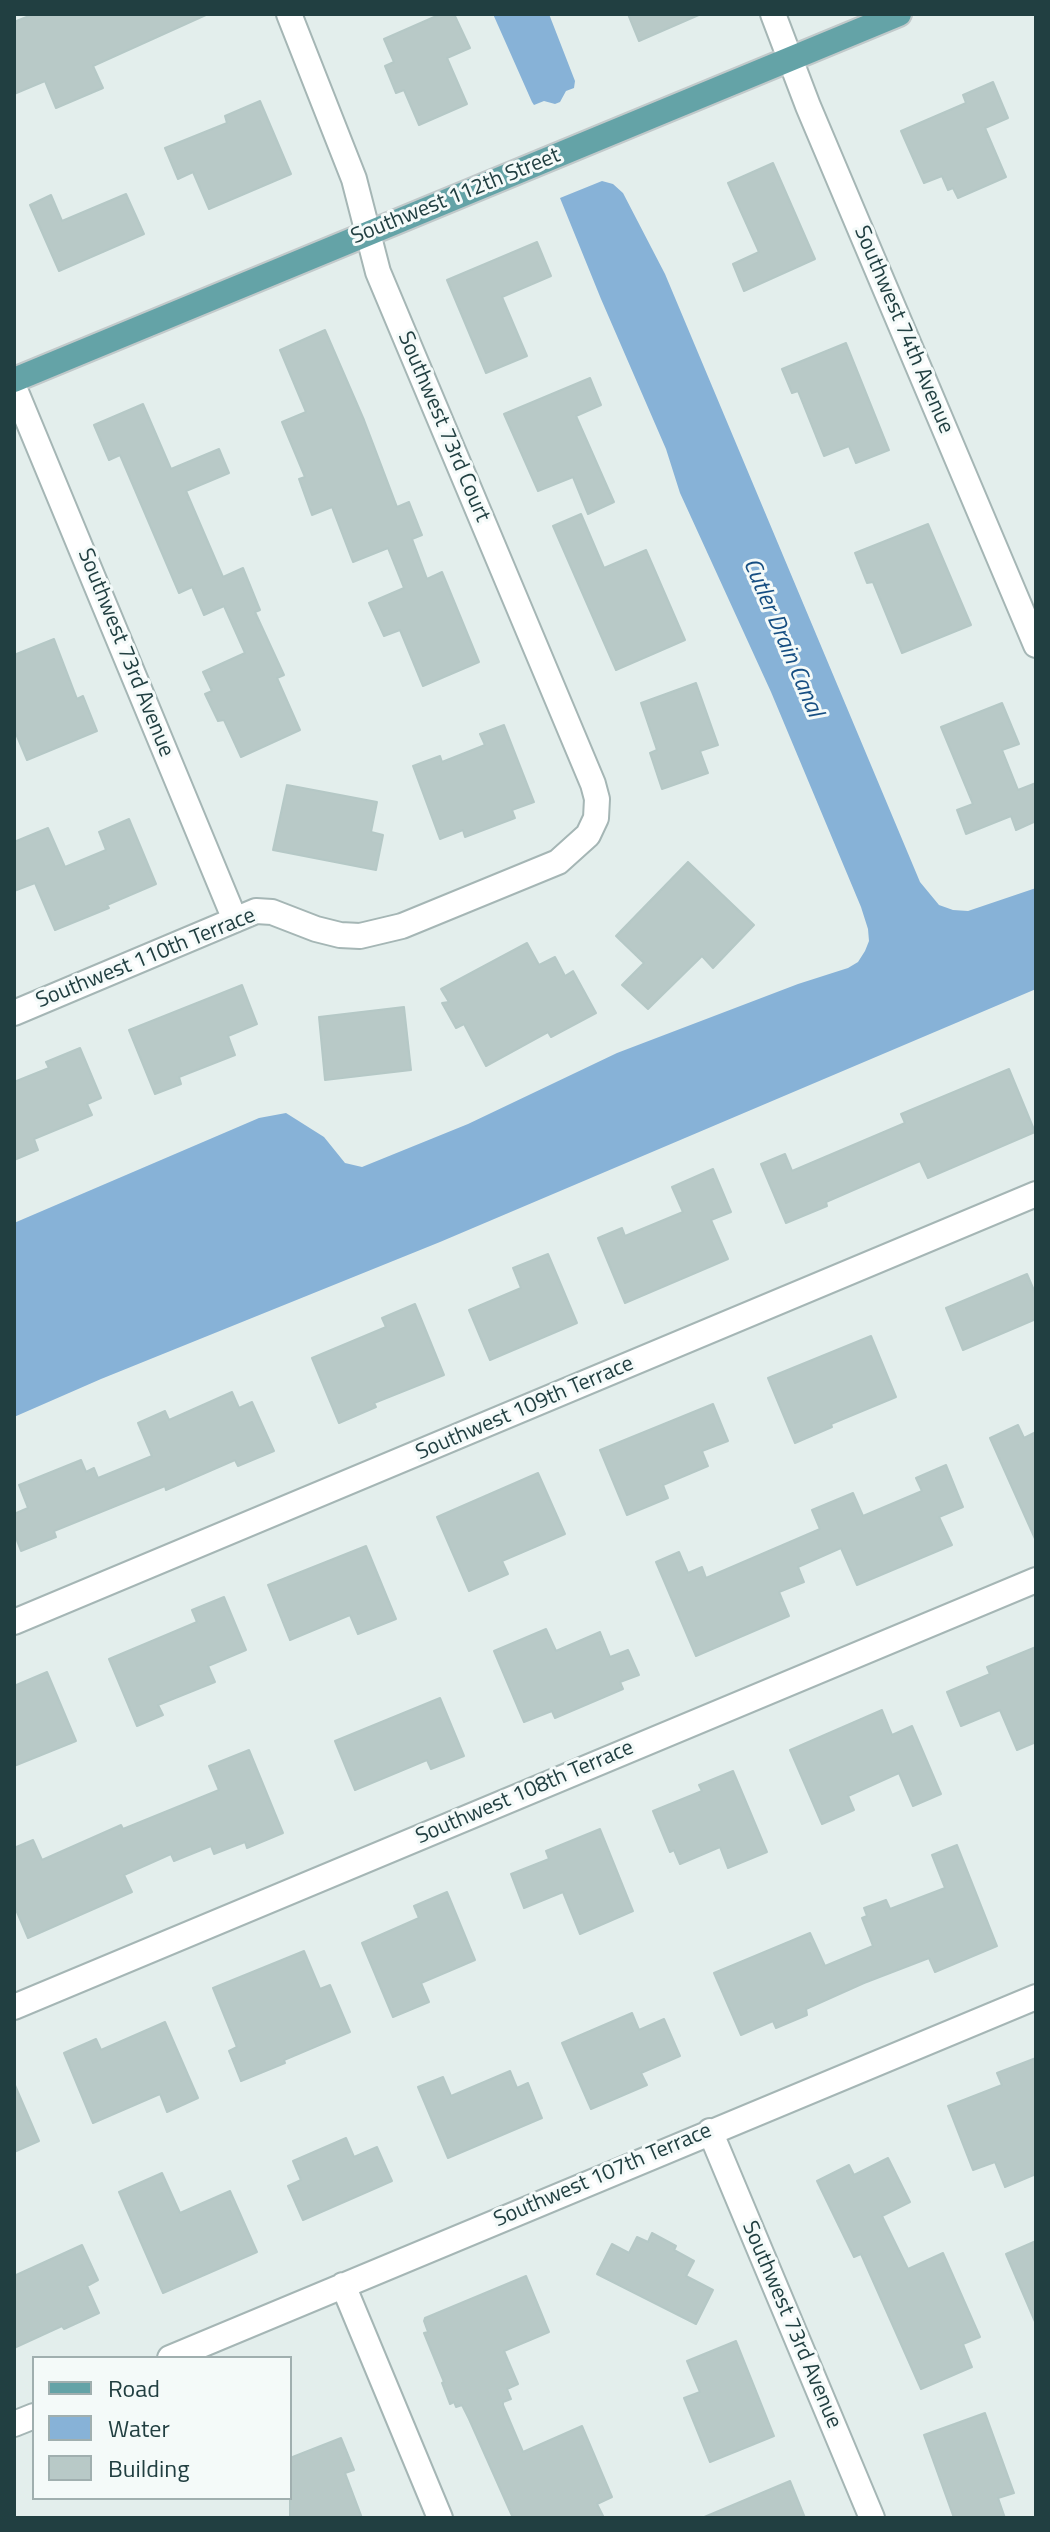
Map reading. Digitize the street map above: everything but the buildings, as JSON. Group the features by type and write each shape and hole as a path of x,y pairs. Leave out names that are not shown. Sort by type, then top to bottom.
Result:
{"main road":[{"name":"Southwest 112th Street","path":"14,380 899,14"}],"street":[{"name":"Southwest 73rd Court","path":"289,14 354,179 378,272 593,784 597,799 596,818 588,835"},
{"name":"Southwest 74th Avenue","path":"773,14 1036,645"},
{"name":"Southwest 73rd Avenue","path":"14,387 235,920"},
{"name":"Southwest 110th Terrace","path":"14,1013 256,911 272,912 340,935 360,936 402,926 558,862 588,835"},
{"name":"Southwest 109th Terrace","path":"14,1622 1036,1194"},
{"name":"Southwest 108th Terrace","path":"14,2007 1036,1580"},
{"name":"Southwest 107th Terrace","path":"175,2356 1036,1997"},
{"name":"Southwest 73rd Avenue","path":"710,2131 872,2518"},
{"path":"343,2285 440,2518"}],"water":[{"path":"493,14 549,14 575,81 574,88 566,91 560,102 544,101 534,105"},
{"name":"Cutler Drain Canal","path":"602,181 613,184 623,193 665,274 920,882 939,905 968,911 1036,888 1036,989 440,1242 14,1417 14,1223 259,1118 286,1113 324,1137 345,1163 362,1167 468,1124 617,1053 848,968 858,962 865,951 869,941 868,929 861,907 771,692 680,493 666,449 560,198"}]}
